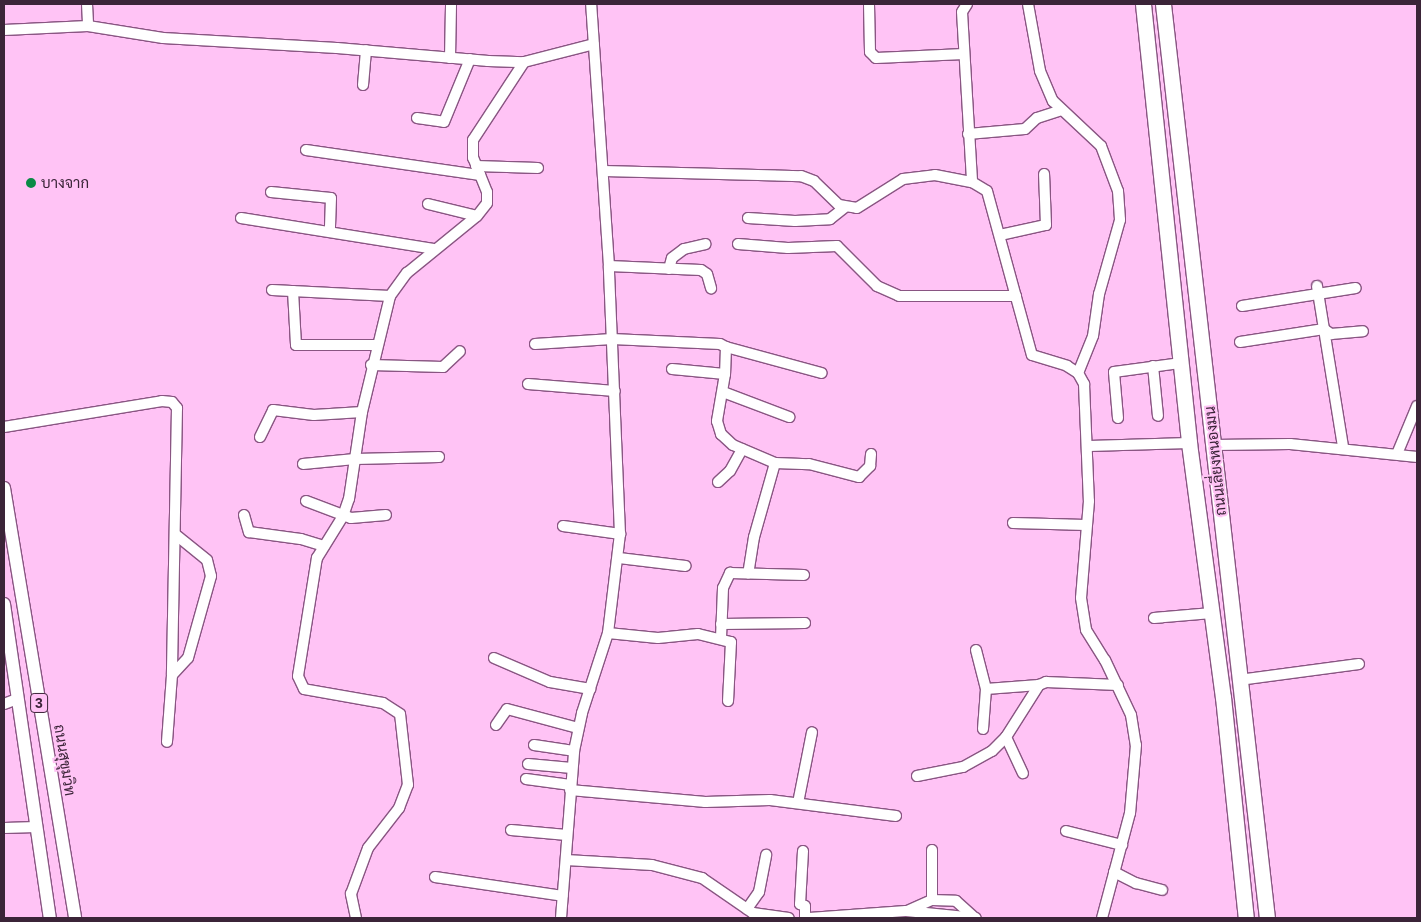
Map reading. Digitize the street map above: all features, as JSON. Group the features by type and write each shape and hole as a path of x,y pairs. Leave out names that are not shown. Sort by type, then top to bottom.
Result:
{"highway":[{"name":"ถนนเลี่ยงหนองมน","path":"1143,4 1189,443 1212,613 1246,918"},
{"name":"ถนนเลี่ยงหนองมน","path":"1163,4 1267,918"},
{"path":"1168,245 1190,242"}],"main road":[{"name":"ถนนสุขุมวิท","path":"4,488 75,918"},
{"name":"3","path":"4,604 8,661 17,700 50,918"}],"street":[{"path":"87,4 88,26"},
{"path":"450,58 451,4"},
{"path":"561,918 574,751 578,728 608,633 619,558 620,534 604,171 591,4"},
{"path":"869,4 870,52 876,58 964,54"},
{"path":"967,4 962,12 972,182"},
{"path":"1028,4 1040,71 1053,102 1101,146 1110,165 1118,191 1120,220 1100,287 1093,336 1078,373"},
{"path":"4,30 88,26 163,38 524,62 594,44"},
{"path":"364,84 366,50"},
{"path":"417,118 444,122 470,59"},
{"path":"356,918 351,894 368,848 399,808 408,785 400,714 383,704 304,689 298,676 317,558 343,516 371,365 390,296 407,274 477,216 487,203 472,150 473,140 524,62"},
{"path":"968,134 1025,128 1037,118 1062,110"},
{"path":"306,150 478,170 538,168"},
{"path":"604,171 801,176 814,180 844,208"},
{"path":"1000,235 1046,225 1044,174"},
{"path":"748,218 795,222 830,219 844,208 857,208 903,180 935,176 972,182 987,191 1032,355 1066,366 1078,373 1084,384 1089,446 1086,525 1080,598 1086,630 1132,715 1136,745 1130,813 1102,918"},
{"path":"271,192 331,198 330,230"},
{"path":"428,204 477,216"},
{"path":"241,218 330,230 434,250"},
{"path":"669,268 672,258 684,249 706,244"},
{"path":"738,244 788,248 837,246 877,286 900,296 1016,296"},
{"path":"609,266 701,270 707,274 711,288"},
{"path":"1242,306 1318,290 1356,288"},
{"path":"272,290 390,296"},
{"path":"1318,290 1343,447"},
{"path":"293,291 296,345 376,345"},
{"path":"1324,328 1331,334 1364,331"},
{"path":"1240,342 1324,328"},
{"path":"535,344 612,338 720,344 822,373"},
{"path":"726,347 726,374 717,421 721,434 742,449 775,463 809,464 858,477 870,466 871,454"},
{"path":"371,365 443,367 460,351"},
{"path":"1118,418 1114,372 1180,363"},
{"path":"1153,366 1158,416"},
{"path":"672,368 726,374"},
{"path":"528,384 615,391"},
{"path":"723,392 789,417"},
{"path":"4,427 162,401 172,402 179,414 172,675 167,742"},
{"path":"1397,454 1417,406"},
{"path":"260,437 273,410 314,415 362,412"},
{"path":"1089,446 1189,443"},
{"path":"1214,445 1290,444 1343,447 1417,457"},
{"path":"718,482 730,471 742,449"},
{"path":"303,464 355,458 439,457"},
{"path":"748,574 754,537 775,463"},
{"path":"306,501 343,516 386,515"},
{"path":"244,515 249,532 301,538 324,546"},
{"path":"1013,524 1086,525"},
{"path":"564,526 620,534"},
{"path":"172,675 188,658 210,576 207,560 176,535"},
{"path":"619,558 686,566"},
{"path":"720,638 723,588 730,573 804,576"},
{"path":"1154,618 1212,613"},
{"path":"721,624 805,622"},
{"path":"608,633 658,638 698,634 731,642 728,701"},
{"path":"976,650 986,689 982,730"},
{"path":"494,658 550,682 590,689"},
{"path":"1239,680 1359,664"},
{"path":"986,689 1072,681 1118,686"},
{"path":"916,776 963,767 992,751 1006,737 1039,685"},
{"path":"4,704 17,700"},
{"path":"496,725 507,709 578,728"},
{"path":"798,803 812,732"},
{"path":"1006,737 1023,773"},
{"path":"534,745 574,751"},
{"path":"528,764 572,768"},
{"path":"526,779 570,787 705,802 747,800 798,803 896,816"},
{"path":"4,828 36,827"},
{"path":"511,830 567,835"},
{"path":"1066,831 1122,844"},
{"path":"932,850 932,900"},
{"path":"804,851 800,904 805,906 805,918"},
{"path":"747,909 759,892 766,854"},
{"path":"566,860 652,865 694,876 753,913 789,918"},
{"path":"1114,872 1136,883 1162,890"},
{"path":"435,877 563,896"},
{"path":"906,911 932,900 956,901 975,918"},
{"path":"810,918 906,911 975,918"}],"place":[{"name":"บางจาก","path":"31,183"}]}
